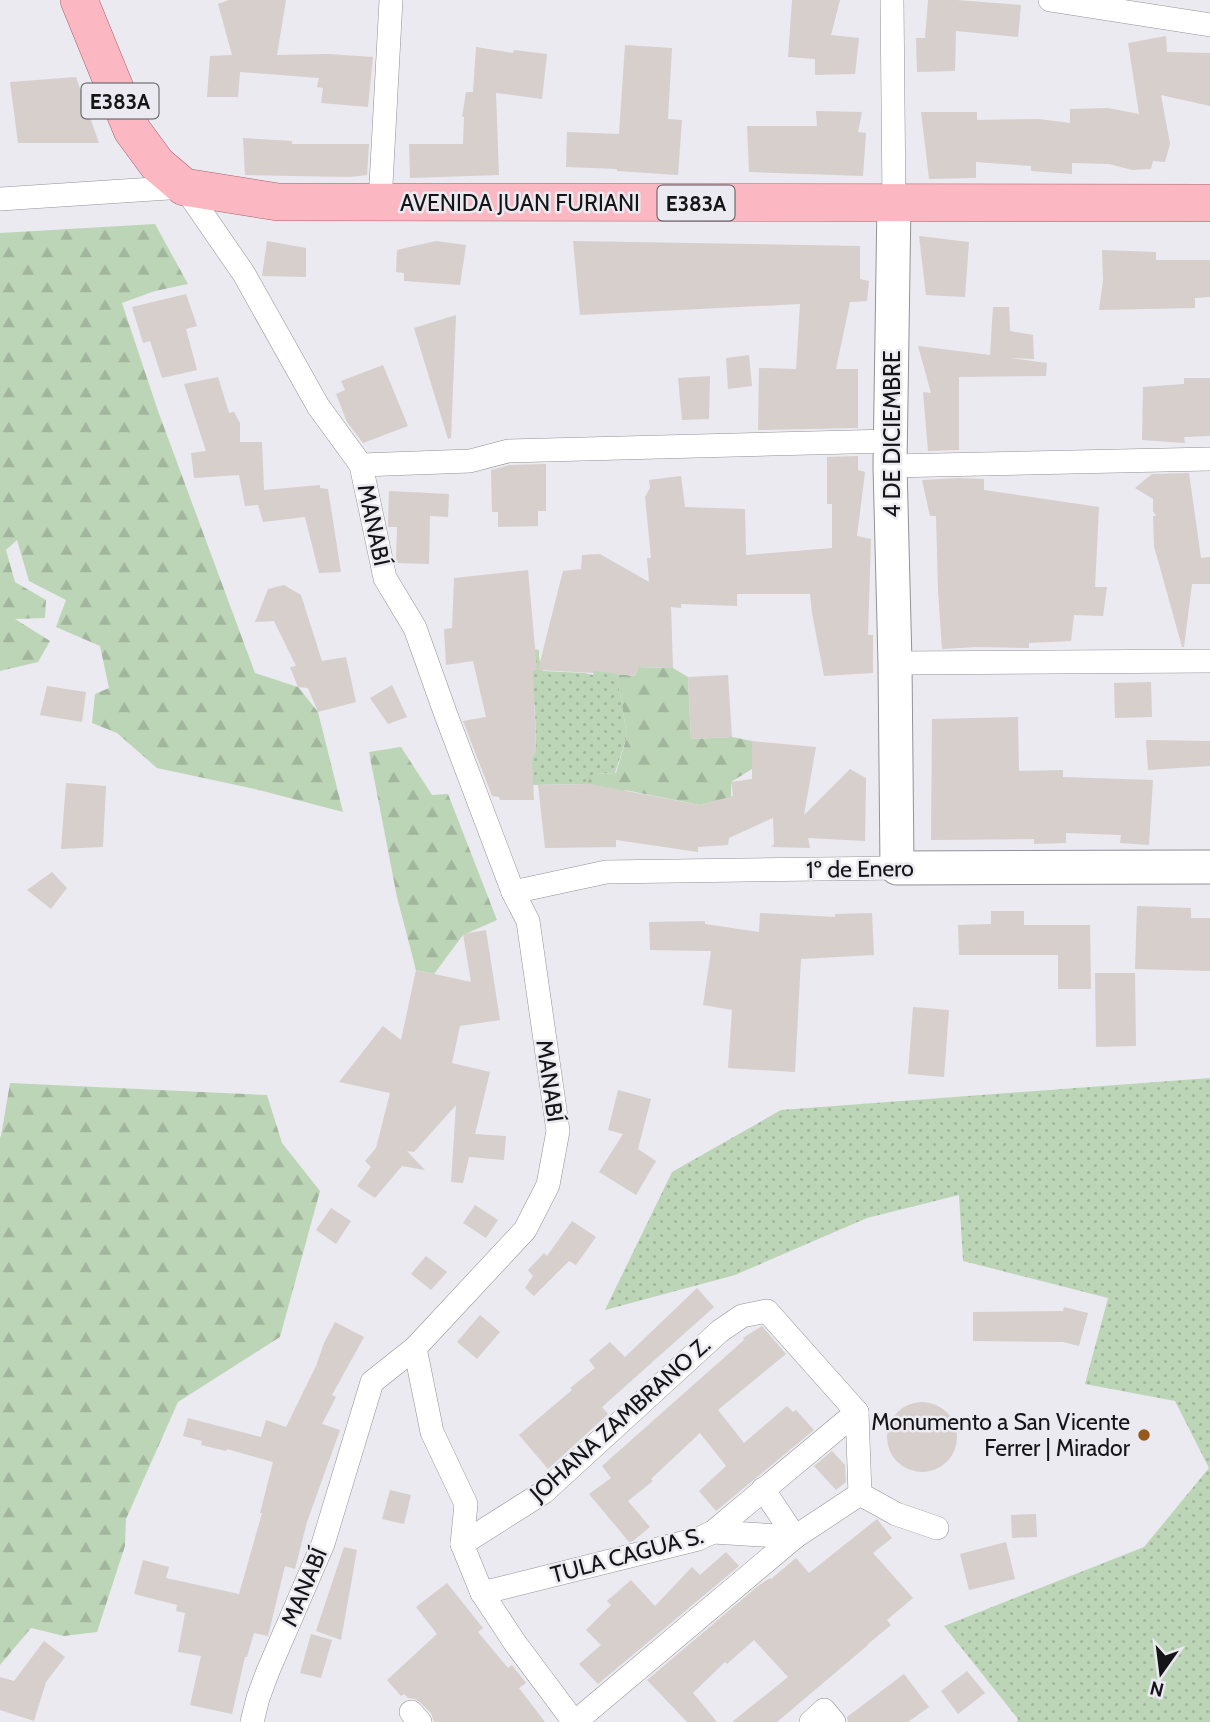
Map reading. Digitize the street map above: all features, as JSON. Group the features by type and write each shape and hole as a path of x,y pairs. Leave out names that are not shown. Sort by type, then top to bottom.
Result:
{"main road":[{"name":"E383A","path":"79,0 132,130 157,164 184,187"},
{"name":"AVENIDA JUAN FURIANI","path":"184,187 278,202 1210,203"}],"street":[{"path":"380,203 391,0"},
{"name":"4 DE DICIEMBRE","path":"891,0 894,203 890,454 897,868"},
{"path":"1050,0 1210,25"},
{"name":"AVENIDA JUAN FURIANI","path":"0,199 184,187"},
{"path":"184,187 244,274 318,405 361,465 470,461 508,451 1210,459"},
{"name":"MANABÍ","path":"252,1722 268,1671 323,1544 372,1382 415,1348 525,1230 548,1185 558,1131 527,921 513,892 415,628 385,578 361,465"},
{"path":"895,663 1210,661"},
{"name":"1º de Enero","path":"513,892 606,872 1210,867"},
{"name":"JOHANA ZAMBRANO Z.","path":"462,1544 544,1492 720,1331 742,1316 766,1311 857,1412"},
{"path":"415,1348 432,1432 466,1504 462,1544 482,1593 515,1643 575,1722 795,1537 860,1494"},
{"path":"857,1412 860,1494"},
{"name":"TULA CAGUA S.","path":"482,1593 698,1539 713,1532 857,1412"},
{"path":"763,1489 795,1537"},
{"path":"860,1494 896,1514 937,1528"},
{"path":"713,1532 795,1537"}],"green space":[{"path":"155,224 188,284 155,291 122,303 158,411 255,673 298,687 318,712 343,812 255,789 157,768 117,733 92,723 95,694 109,688 100,646 56,627 66,600 29,581 17,540 6,550 15,582 46,600 45,618 15,619 50,641 38,662 0,671 0,233"},
{"path":"527,648 539,650 543,671 593,675 596,658 617,674 627,736 615,773 594,774 586,784 532,785 531,760 536,750 535,709"},
{"path":"638,667 673,668 688,677 691,739 732,737 752,741 752,769 731,782 731,797 700,805 625,790 616,803 587,804 586,784 593,774 616,773 627,736 617,674 635,676"},
{"path":"401,747 432,795 448,794 497,920 463,935 434,974 416,970 397,897 369,752"},
{"path":"1210,1078 1210,1722 1017,1722 1018,1719 944,1626 1144,1547 1209,1468 1175,1401 1085,1384 1108,1298 963,1261 959,1195 867,1218 735,1275 605,1310 672,1172 781,1110"},
{"path":"10,1083 267,1095 282,1143 320,1191 280,1337 178,1402 126,1519 125,1546 97,1632 64,1636 31,1628 0,1665 0,1137"}],"building":[{"path":"229,0 286,0 277,55 373,57 368,107 321,103 323,88 317,87 319,78 240,72 238,97 207,97 210,56 232,55 218,4"},
{"path":"792,0 840,0 831,35 859,38 855,74 815,75 815,59 788,57"},
{"path":"928,0 1021,5 1018,37 956,31 955,71 917,72 916,38 925,38"},
{"path":"1166,36 1167,52 1210,53 1210,106 1161,95 1170,144 1165,162 1153,161 1151,169 1132,170 1109,164 1072,163 1072,174 1031,171 1031,166 976,162 976,178 929,179 921,112 977,112 977,120 1039,119 1070,123 1070,109 1108,108 1139,114 1128,43"},
{"path":"625,45 672,48 668,119 682,120 678,175 566,167 567,132 619,134"},
{"path":"476,47 513,53 514,50 547,54 542,99 496,93 499,175 410,178 409,144 463,144 462,117 466,92 473,92"},
{"path":"76,77 99,143 18,143 10,82"},
{"path":"816,111 862,112 858,132 866,133 863,176 749,172 747,126 817,126"},
{"path":"243,138 292,141 292,144 369,144 367,175 245,175"},
{"path":"919,236 969,242 965,297 926,295"},
{"path":"267,241 306,248 306,277 262,276"},
{"path":"436,241 466,245 460,285 404,281 404,273 396,272 397,250"},
{"path":"573,241 860,246 860,279 869,281 867,301 850,302 836,369 858,369 858,428 758,430 759,368 796,369 800,304 580,315"},
{"path":"1102,250 1156,252 1156,260 1210,260 1210,297 1195,298 1195,308 1099,310 1103,280"},
{"path":"186,294 197,326 186,329 197,370 162,378 150,341 143,343 132,307"},
{"path":"993,307 1009,307 1010,331 1033,335 1034,359 1011,358 1047,363 1046,376 959,377 959,450 928,451 923,392 931,393 918,346 990,355"},
{"path":"456,315 451,438 448,439 414,328"},
{"path":"749,355 752,386 728,389 726,358"},
{"path":"383,365 408,426 363,443 347,422 336,394 345,390 341,381"},
{"path":"710,376 709,419 682,420 678,378"},
{"path":"218,377 229,413 234,412 240,423 240,442 262,442 264,490 320,485 320,488 328,489 341,572 319,573 305,517 263,522 258,505 245,506 239,475 194,478 191,453 206,451 184,384"},
{"path":"1184,378 1210,378 1210,436 1184,437 1185,443 1142,440 1143,387 1184,384"},
{"path":"858,456 858,470 865,472 857,536 871,539 868,635 873,635 873,673 824,676 810,594 737,594 737,606 681,604 681,608 671,607 673,668 638,667 635,676 594,671 538,670 563,571 581,569 582,555 600,554 649,582 647,558 651,558 645,497 650,488 649,480 681,476 685,507 745,509 746,555 832,548 832,504 827,504 827,457"},
{"path":"546,464 546,511 538,511 538,526 498,527 498,512 492,512 491,470 510,465"},
{"path":"1189,473 1201,558 1210,557 1210,584 1192,584 1182,647 1154,546 1153,516 1156,516 1153,499 1135,488 1152,474"},
{"path":"984,479 984,490 1099,507 1095,587 1107,587 1103,616 1074,615 1071,641 1029,643 1029,648 942,649 936,516 930,516 922,480"},
{"path":"389,491 449,494 448,517 430,516 429,564 396,563 397,527 388,527"},
{"path":"528,570 537,670 533,670 536,750 532,758 534,800 500,800 499,797 492,796 463,721 486,717 473,661 446,665 444,629 452,628 454,578"},
{"path":"284,585 301,595 322,661 346,657 356,702 318,712 308,688 298,687 290,667 296,666 274,621 255,622 268,589"},
{"path":"728,675 732,737 691,739 688,677"},
{"path":"1151,682 1152,717 1115,718 1114,683"},
{"path":"392,685 407,717 388,724 370,698"},
{"path":"47,686 86,692 82,722 40,715"},
{"path":"1018,717 1019,771 1063,770 1063,777 1153,780 1149,845 1120,843 1121,835 1066,833 1066,843 1034,844 1034,839 931,840 932,719"},
{"path":"1146,740 1210,741 1210,766 1148,770"},
{"path":"752,741 816,747 804,815 850,769 866,778 865,841 808,838 810,848 771,847 774,844 773,818 729,838 728,845 698,847 698,852 616,840 616,847 545,848 538,785 590,784 700,805 733,796 731,782 752,779"},
{"path":"66,783 106,786 103,847 61,849"},
{"path":"52,872 67,888 51,909 27,890"},
{"path":"1137,906 1191,908 1191,918 1210,918 1210,971 1135,969"},
{"path":"991,911 1024,911 1024,925 1090,925 1091,989 1058,989 1058,955 959,955 958,925 991,924"},
{"path":"760,913 835,917 835,914 872,913 874,955 801,959 795,1072 728,1068 732,1010 703,1005 711,951 650,950 649,922 705,921 705,924 759,932"},
{"path":"486,930 500,1020 460,1026 452,1063 490,1072 475,1134 506,1136 504,1160 469,1157 463,1183 451,1182 456,1105 414,1152 407,1151 425,1170 402,1166 375,1198 357,1186 371,1167 365,1161 376,1148 390,1093 339,1082 383,1026 401,1040 416,970 471,982 463,934"},
{"path":"1095,973 1135,973 1136,1046 1096,1047"},
{"path":"913,1007 949,1010 944,1077 908,1074"},
{"path":"618,1090 651,1099 638,1149 656,1161 636,1195 599,1172 623,1134 608,1130"},
{"path":"475,1205 498,1220 486,1238 463,1223"},
{"path":"331,1208 351,1221 336,1244 316,1230"},
{"path":"572,1221 596,1237 576,1265 569,1261 534,1296 525,1288 533,1276 528,1270 544,1253 547,1256"},
{"path":"426,1256 447,1272 431,1290 411,1274"},
{"path":"697,1288 714,1307 602,1407 608,1414 548,1469 519,1435 595,1368 589,1360 610,1342 625,1357"},
{"path":"1064,1307 1088,1313 1079,1346 1063,1342 973,1341 973,1312 1063,1311"},
{"path":"480,1315 500,1332 477,1359 457,1342"},
{"path":"335,1322 364,1337 332,1395 336,1397 322,1424 340,1430 307,1522 295,1569 285,1566 268,1636 254,1633 245,1657 232,1714 190,1705 201,1656 178,1652 185,1613 176,1611 177,1605 134,1594 143,1560 169,1567 166,1578 239,1594 273,1462 201,1445 202,1441 183,1436 188,1418 261,1437 266,1420 286,1427"},
{"path":"762,1326 786,1354 718,1410 744,1443 787,1406 793,1412 796,1410 814,1430 716,1511 699,1491 726,1466 700,1433 651,1479 653,1481 628,1501 650,1527 629,1542 589,1494 611,1478 602,1466 744,1340 743,1338"},
{"path":"922,1402 947,1412 957,1437 947,1462 922,1472 897,1462 887,1437 897,1412"},
{"path":"832,1451 845,1465 846,1482 836,1490 814,1466"},
{"path":"390,1490 411,1495 404,1524 382,1519"},
{"path":"1036,1514 1037,1537 1012,1538 1011,1515"},
{"path":"877,1519 892,1538 873,1553 913,1598 887,1620 891,1625 777,1722 732,1722 788,1677 754,1640 727,1664 725,1662 693,1693 717,1722 687,1722 647,1680 758,1586 796,1558 809,1573"},
{"path":"1006,1542 1015,1579 969,1590 960,1554"},
{"path":"344,1547 357,1550 341,1640 316,1631"},
{"path":"726,1552 739,1566 598,1684 579,1664 601,1645 586,1630 611,1605 607,1601 631,1580 655,1606 692,1567 700,1575"},
{"path":"447,1583 483,1628 478,1632 508,1668 512,1665 526,1683 519,1688 545,1722 434,1722 431,1713 421,1703 404,1694 401,1696 387,1680 437,1634 416,1607"},
{"path":"311,1634 332,1640 321,1678 300,1673"},
{"path":"44,1641 65,1657 46,1682 34,1721 0,1710 0,1677 14,1681"},
{"path":"967,1671 985,1693 958,1714 941,1691"},
{"path":"904,1674 929,1707 908,1722 848,1722 847,1717"}],"place":[{"name":"Monumento a San Vicente Ferrer | Mirador","path":"1144,1435"}]}
